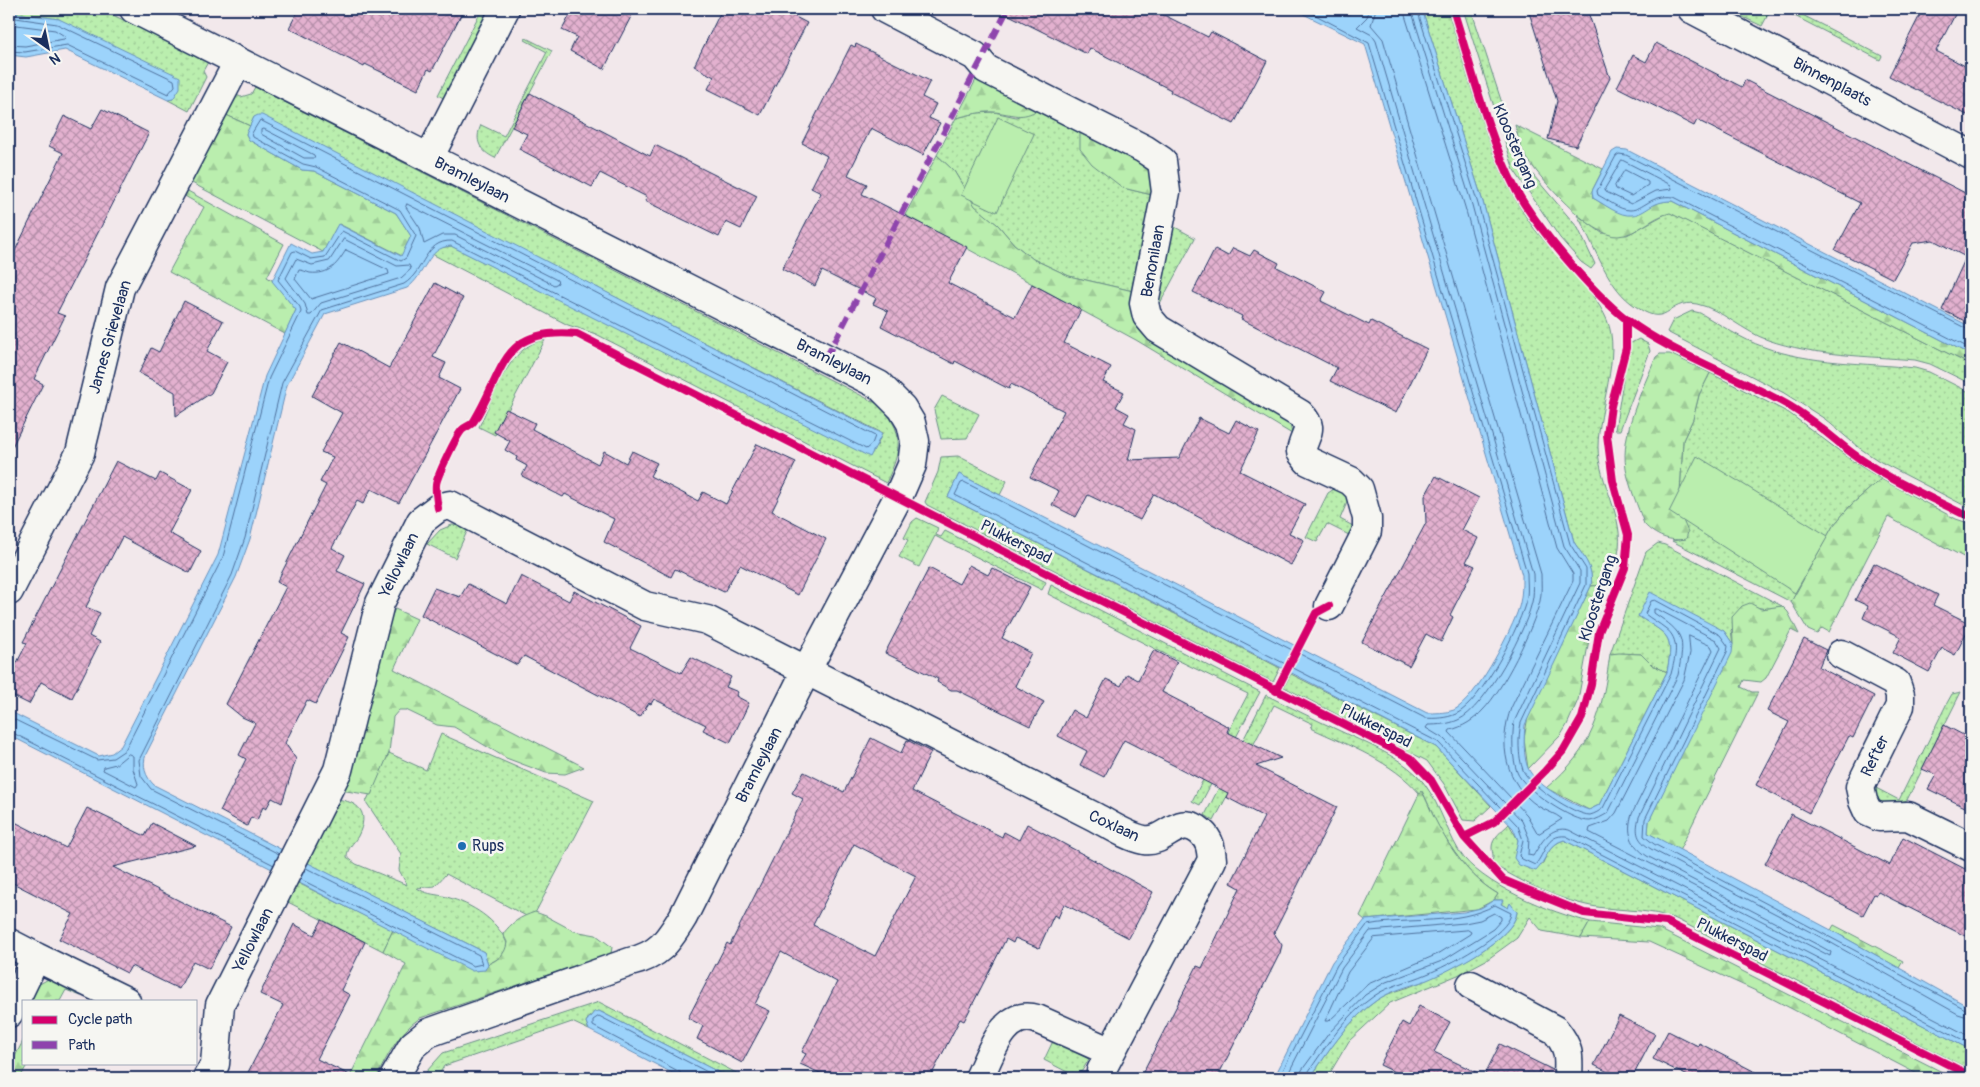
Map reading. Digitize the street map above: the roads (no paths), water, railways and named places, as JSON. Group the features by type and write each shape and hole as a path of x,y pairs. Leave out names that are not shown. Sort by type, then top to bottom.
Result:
{"street":[{"name":"Bramleylaan","path":"134,9 879,385 902,408 911,423 915,441 912,464 898,497 806,671 684,916 667,942 647,958 630,962 428,1033 414,1045 394,1078"},
{"path":"429,158 505,9"},
{"name":"Benonilaan","path":"885,9 975,56 986,69 1144,149 1162,161 1166,192 1144,303 1147,316 1158,329 1300,414 1308,422 1309,429 1302,443 1301,452 1308,461 1351,481 1359,489 1367,518 1367,531 1329,606"},
{"name":"Binnenplaats","path":"1692,9 1971,155"},
{"name":"James Grievelaan","path":"9,591 80,453 120,288 238,62"},
{"name":"Yellowlaan","path":"207,1078 215,1064 208,1006 283,881 338,770 380,603 421,521 438,508 450,505 645,606 707,620 806,671"},
{"name":"Refter","path":"1841,654 1896,683 1900,695 1900,706 1860,787 1868,812 1879,816 1908,816 1971,847"},
{"name":"Coxlaan","path":"806,671 1095,818 1144,840 1154,840 1184,825 1194,826 1205,836 1211,846 1212,860 1101,1071 1102,1078"},
{"path":"9,942 124,1000"},
{"path":"9,1013 36,957"},
{"path":"1471,985 1555,1030 1566,1042 1569,1055 1568,1078"},
{"path":"979,1078 1006,1026 1017,1019 1028,1017 1037,1019 1111,1052"}],"water":[{"path":"1293,9 1333,9 1348,15 1359,9 1422,9 1483,202 1574,542 1590,568 1592,579 1591,586 1525,725 1525,758 1528,768 1538,781 1555,794 1574,804 1589,810 1599,805 1667,672 1670,650 1667,637 1663,632 1638,616 1650,592 1724,631 1733,644 1732,653 1649,821 1648,833 1831,930 1971,1008 1971,1050 1564,840 1554,845 1536,871 1519,865 1514,858 1518,840 1513,828 1436,747 948,497 959,474 1427,713 1454,710 1472,694 1499,651 1517,613 1521,599 1522,575 1365,44"},
{"path":"9,12 59,19 180,77 180,88 173,99 168,100 65,50 26,57 9,55"},
{"path":"262,115 882,434 870,457 451,246 437,251 418,277 407,288 325,314 287,385 250,539 236,577 146,754 145,771 154,785 484,952 488,964 485,970 472,971 9,735 9,711 99,756 112,753 121,746 218,555 265,376 296,310 272,281 291,243 312,254 323,252 338,224 401,256 411,236 396,213 314,171 302,170 249,140 246,134 254,117"},
{"path":"1617,149 1627,150 1971,327 1971,355 1672,201 1659,203 1632,215 1622,214 1607,207 1593,198 1592,191 1612,152"},
{"path":"1494,900 1503,900 1501,904 1508,908 1510,903 1517,912 1513,922 1493,943 1450,969 1377,1000 1357,1016 1332,1046 1310,1078 1274,1078 1332,962 1365,920 1464,912 1481,908"},
{"path":"599,1011 730,1078 682,1078 589,1030 586,1022 594,1012"}],"place":[{"name":"Rups","path":"462,846"}]}
